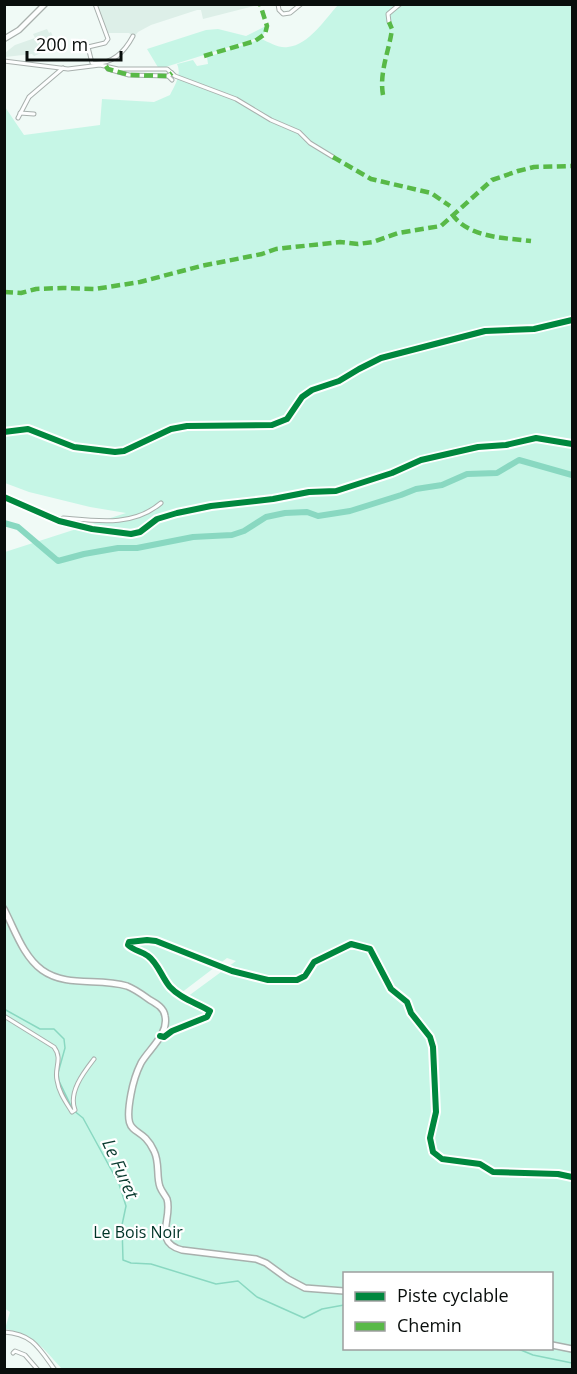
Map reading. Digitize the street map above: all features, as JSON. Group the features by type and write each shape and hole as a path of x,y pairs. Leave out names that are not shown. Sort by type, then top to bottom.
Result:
{"main road":[{"path":"4,909 27,955 40,969 61,979 119,985 134,989 161,1008 166,1019 165,1028 138,1070 128,1120 132,1129 150,1143 156,1155 160,1188 168,1204 165,1230 168,1242 182,1250 242,1257 263,1262 305,1288 343,1291"},
{"path":"553,1344 573,1349"}],"street":[{"path":"4,39 19,30 45,4"},
{"path":"95,4 108,39 105,43 88,47 92,63 118,69 167,69 172,80"},
{"path":"278,4 283,14 290,13 301,4"},
{"path":"388,22 388,14 400,4"},
{"path":"4,61 82,69 113,60 133,36"},
{"path":"18,118 29,97 63,68"},
{"path":"170,74 236,99 271,120 299,132 310,143 333,157"},
{"path":"20,113 34,114"},
{"path":"4,432 28,429 74,447 115,452 124,451 171,429 187,426 272,425 287,419 302,397 312,390 339,381 381,358 485,331 534,329 571,321"},
{"path":"4,497 59,521 104,532 131,534 140,532 157,519 177,513 211,506 336,490 392,473 421,460 478,447 506,445 536,438 573,444"},
{"path":"59,521 63,518 87,522 127,519 151,511 161,503"},
{"path":"160,1036 165,1037 172,1031 207,1017 210,1011 176,992 148,955 130,948 129,942 156,941 232,971 268,980 297,980 305,976 314,962 351,944 370,949 391,989 407,1002 411,1013 430,1037 433,1047 436,1113 430,1138 433,1152 450,1162 480,1164 493,1172 558,1174 573,1177"},
{"path":"4,1016 56,1049 59,1059 56,1072 57,1082 61,1095 73,1111 74,1094 85,1071 94,1059"},
{"path":"4,1332 20,1334 34,1341 54,1370"},
{"path":"13,1353 19,1352 38,1370"}],"shaded area":[{"path":"97,5 258,5 203,19 201,10 197,10 151,25 134,37 129,33 108,33"},
{"path":"47,29 49,33 51,32 55,42 49,50 34,56 32,54 5,57 5,53 15,45 35,38 33,34"}],"green space":[{"name":"Le Bois Noir","path":"338,5 572,5 572,1369 62,1369 43,1348 31,1339 5,1329 10,1312 4,1308 5,552 126,513 29,492 5,483 5,107 24,135 100,125 102,99 154,102 170,95 178,76 177,64 193,60 197,66 208,64 207,57 261,39 282,47 296,45 310,37","holes":["227,958 236,961 187,997 181,993"]},
{"path":"266,26 263,35 252,40 159,69 147,49 206,30 218,29 246,36"}],"waterway":[{"path":"4,523 18,527 58,561 118,548 137,548 193,537 232,535 244,531 266,517 285,513 307,512 318,516 350,511 416,489 442,485 467,474 497,473 519,460 572,475"},
{"name":"Le Furet","path":"4,1009 40,1029 54,1029 64,1039 65,1048 58,1073 59,1081 73,1110 83,1118 119,1184 126,1206 122,1225 123,1260 131,1263 151,1264 216,1284 238,1281 257,1297 304,1318 322,1309 343,1305"},
{"name":"Le Furet","path":"521,1350 533,1355 572,1363"}],"marked path":[{"path":"204,56 255,41 265,34 267,26 260,4"},
{"path":"383,95 383,70 392,29 389,22"},
{"path":"106,66 108,69 129,75 168,76 172,73"},
{"path":"333,157 371,179 431,193 450,206"},
{"path":"4,292 21,293 36,289 63,288 95,289 140,282 276,249 340,242 358,244 373,242 398,233 441,226 492,180 534,167 572,166"},
{"path":"452,214 459,222 477,232 531,241"}],"cycle path":[{"path":"4,432 28,429 74,447 115,452 124,451 171,429 187,426 272,425 287,419 302,397 312,390 339,381 381,358 485,331 534,329 572,320"},
{"path":"4,497 59,521 92,529 131,534 140,532 157,519 177,513 309,492 336,491 392,473 421,460 478,447 506,445 536,438 572,444"},
{"path":"160,1036 164,1037 172,1031 207,1017 210,1011 174,991 151,959 146,954 130,947 129,942 156,941 232,971 268,980 297,980 305,976 314,962 351,944 370,949 391,989 407,1002 411,1013 430,1037 433,1047 436,1112 430,1138 433,1152 442,1159 480,1164 493,1172 558,1174 572,1177"}]}
